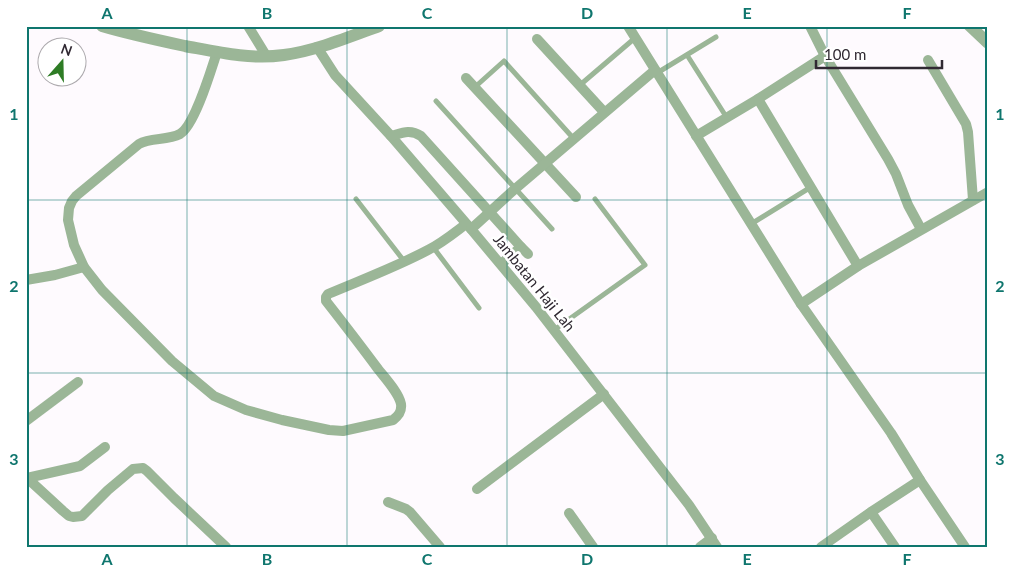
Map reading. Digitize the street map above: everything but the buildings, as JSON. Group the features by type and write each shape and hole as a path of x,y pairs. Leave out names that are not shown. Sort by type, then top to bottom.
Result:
{"street":[{"path":"102,26 217,52 267,57 285,55 317,47 379,26"},
{"path":"248,26 267,57"},
{"path":"628,26 801,304 890,433 965,547"},
{"path":"810,26 825,56 888,159 908,205 921,229"},
{"path":"971,27 988,43"},
{"path":"537,39 604,112"},
{"name":"Jambatan Haji Lah","path":"317,47 335,75 469,226 554,330 715,542"},
{"path":"217,52 194,115 186,130 172,137 148,140 139,144 72,201 68,220 74,245 84,267 102,290 172,360 214,396 246,410 282,420 329,430 343,431 393,420 399,415 401,405 398,396 326,301 328,294 433,247 490,212 604,112 656,72"},
{"path":"696,136 825,56"},
{"path":"928,60 966,124 973,200"},
{"path":"466,78 576,197"},
{"path":"758,99 858,266"},
{"path":"391,136 410,131 420,136 525,250 500,264"},
{"path":"801,304 858,266 988,192"},
{"path":"26,280 84,267"},
{"path":"26,420 78,382"},
{"path":"477,490 604,394"},
{"path":"27,478 80,466 105,447"},
{"path":"27,478 69,516 74,517 82,516 133,468 143,468 226,547"},
{"path":"822,547 920,480"},
{"path":"388,502 410,512 440,547"},
{"path":"871,512 895,547"},
{"path":"569,513 594,547"},
{"path":"700,547 715,542"}],"lane":[{"path":"656,72 716,37"},
{"path":"580,86 635,38"},
{"path":"687,55 727,118"},
{"path":"475,87 504,61 574,139"},
{"path":"436,101 552,229"},
{"path":"751,224 811,187"},
{"path":"356,199 405,261"},
{"path":"554,330 645,266 595,199"},
{"path":"433,247 479,308"}]}
